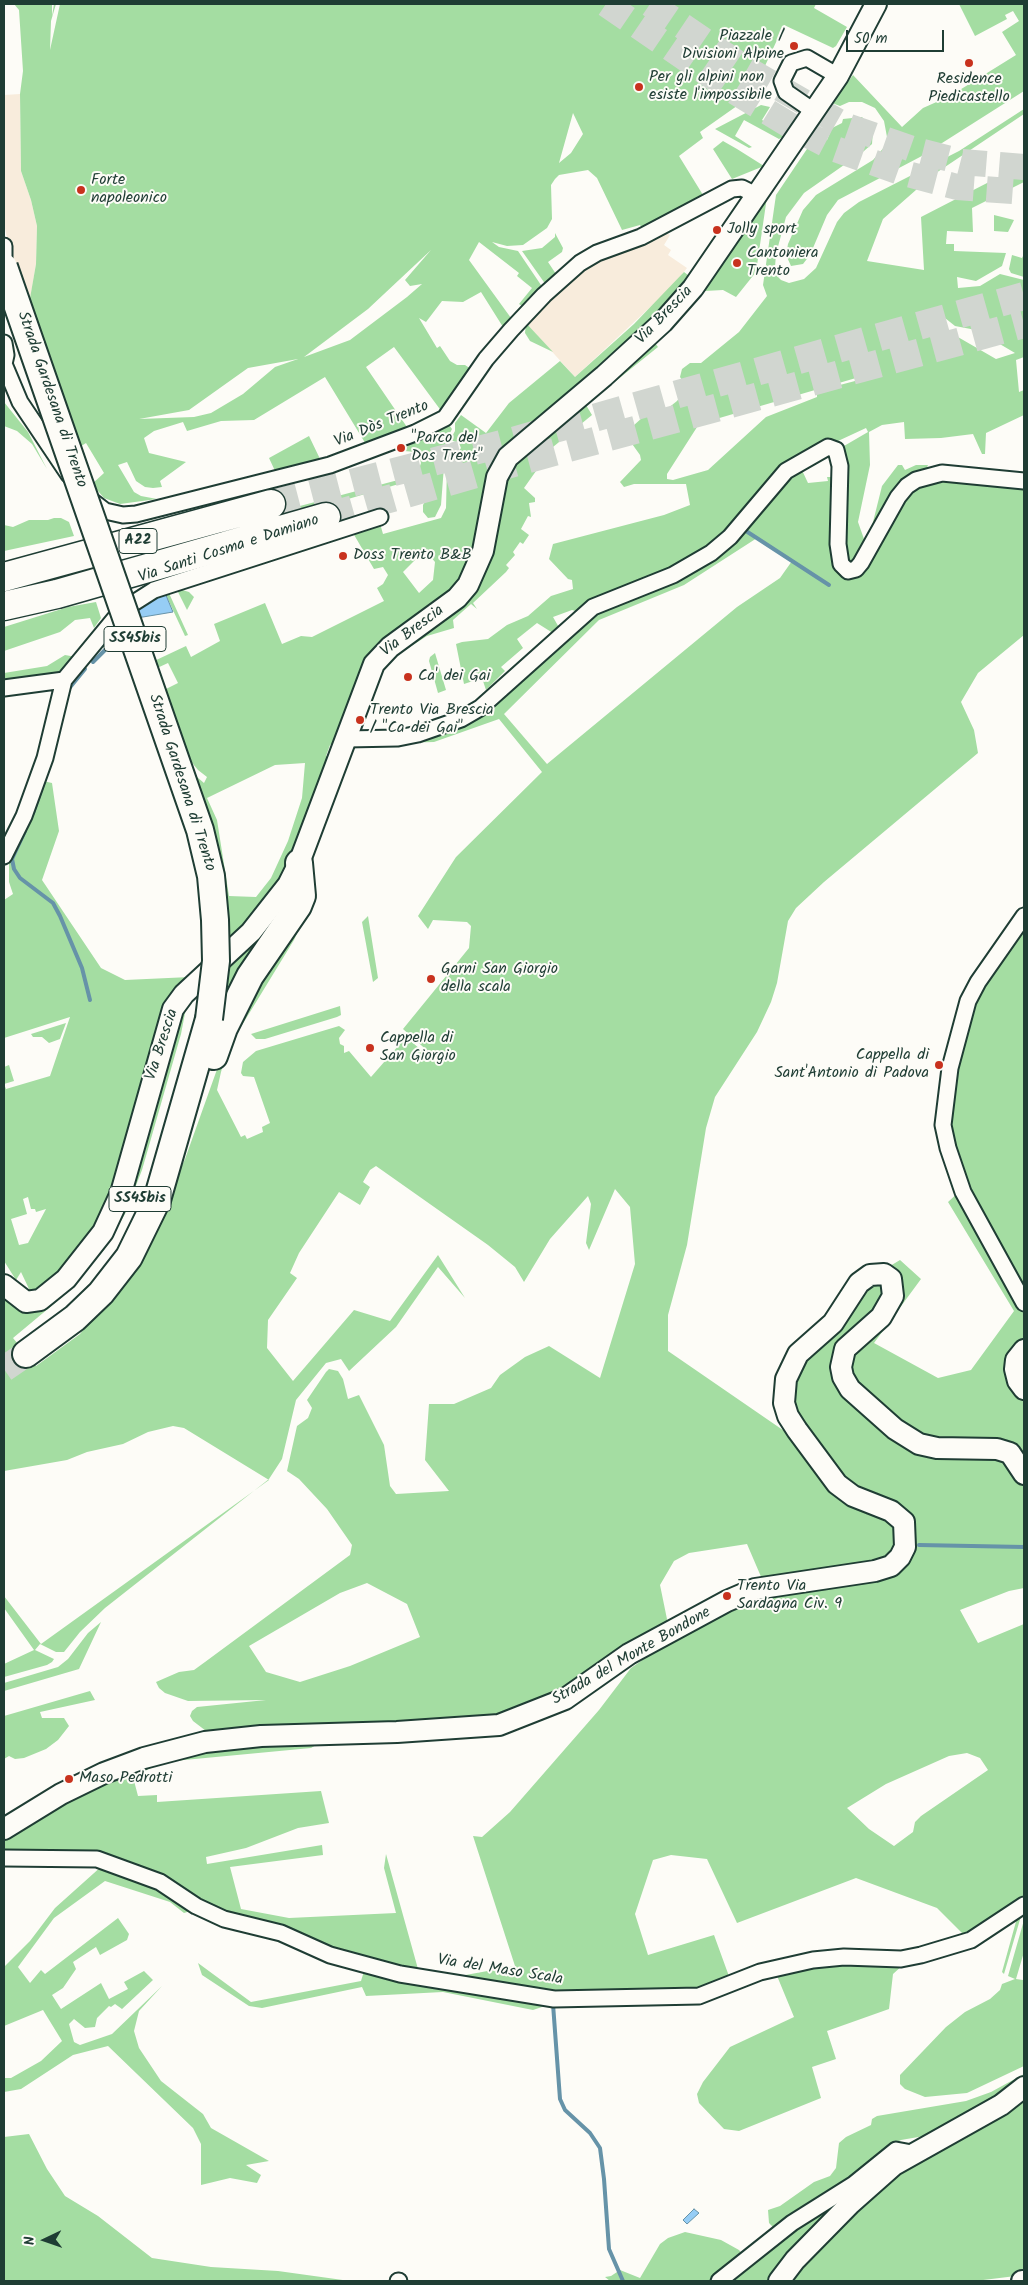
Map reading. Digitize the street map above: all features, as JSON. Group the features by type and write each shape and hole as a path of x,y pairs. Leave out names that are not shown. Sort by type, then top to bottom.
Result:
{"highway":[{"name":"Strada Gardesana di Trento","path":"4,267 200,830 211,876 216,920 216,961 157,1200 130,1257 101,1293 75,1318 21,1348 81,1288 120,1240 136,1211 179,1076 201,1017 200,924 195,882 185,837 4,312"},
{"name":"A22","path":"4,577 272,504"},
{"name":"A22","path":"4,606 57,594 326,517"},
{"path":"4,619 29,612 57,594"},
{"path":"157,1200 183,1151 224,1028 250,976 298,906 302,887 299,863"}],"street":[{"name":"Via Brescia","path":"4,1285 24,1301 40,1300 66,1279 103,1232 121,1193 173,1008 184,994 251,932 288,885 299,863 374,664 381,655 458,598 468,585 483,551 497,478 508,457 604,376 663,322 693,288 815,112 838,76 876,4"},
{"path":"815,112 786,92 784,74 791,63 807,58 838,76"},
{"name":"Via Dòs Trento","path":"4,364 20,402 67,473 92,503 112,514 136,514 330,465 415,434 445,418 486,359 511,330 544,295 580,263 597,253 641,237 732,189 742,188 758,196"},
{"path":"4,246 4,267"},
{"path":"4,343 6,355 4,364"},
{"name":"Via Dòs Trento","path":"4,390 20,402"},
{"path":"346,739 398,738 418,734 461,719 480,708 593,607 673,574 711,553 730,537 786,471 828,447 836,450 840,466 838,544 841,564 848,571 856,569 861,564 898,497 907,486 916,480 942,473 1024,481"},
{"name":"Via Santi Cosma e Damiano","path":"64,680 121,611 154,590 380,517"},
{"path":"4,688 64,680 45,758 24,816 4,856"},
{"path":"1024,916 978,982 968,1001 950,1068 943,1125 948,1148 963,1192 1024,1303"},
{"name":"Strada del Monte Bondone","path":"4,1829 61,1794 104,1773 144,1758 205,1742 261,1736 397,1732 499,1726 565,1699 630,1654 727,1601 755,1589 875,1571 891,1566 905,1547 906,1530 904,1522 891,1511 853,1496 837,1484 809,1449 788,1416 783,1391 790,1367 798,1354 833,1323 859,1283 870,1275 884,1274 891,1279 893,1296 881,1317 845,1348 841,1367 843,1376 850,1388 895,1429 919,1444 937,1448 997,1449 1010,1454 1024,1474"},
{"path":"1024,1350 1016,1360 1015,1369 1018,1381 1024,1389"},
{"name":"Via del Maso Scala","path":"4,1858 97,1859 160,1882 196,1906 224,1919 280,1933 330,1955 400,1974 554,1999 699,1996 760,1972 813,1960 844,1957 901,1959 921,1956 971,1940 1024,1905"},
{"path":"779,2281 795,2260 850,2204 894,2165 912,2153 1001,2105 1024,2087"},
{"path":"719,2281 792,2222 854,2184 896,2150 912,2153"}],"shaded area":[{"path":"20,94 21,171 31,200 37,226 36,264 29,305 11,256 4,224 4,95"},
{"path":"662,231 670,235 664,245 671,250 668,255 687,268 673,286 575,377 526,323 550,296 593,261"}],"green space":[{"path":"14,4 52,4 52,16 54,4 56,4 51,21 50,50 60,4 816,4 814,8 847,27 833,48 784,25 751,96 700,132 703,138 679,156 703,195 643,229 640,225 622,230 597,178 588,170 559,175 551,185 552,219 547,228 523,245 507,246 492,242 499,247 518,251 543,288 525,308 519,304 532,288 517,276 519,273 479,242 469,260 511,318 503,327 481,292 463,302 442,301 426,322 419,318 437,348 440,346 450,361 457,365 465,365 471,369 442,412 394,347 366,367 409,430 367,446 325,377 254,420 221,421 187,431 183,422 154,431 144,438 149,453 186,462 160,481 162,487 153,488 145,487 136,481 127,462 118,465 134,492 141,496 157,499 120,504 104,498 92,484 104,473 86,443 75,450 29,304 36,264 37,226 31,200 21,171 20,94 23,71 19,10","holes":["573,113 583,134 571,153 559,163","431,250 405,280 410,286 422,284 407,297 350,340 304,357 368,309","298,359 275,367 243,394 211,413 194,417 139,419 189,410 248,368"]},
{"path":"959,4 1024,4 1024,91 920,157 838,200 827,215 810,255 803,264 791,266 786,255 788,244 803,210 816,195 873,160 886,145 887,137 884,121 875,108 862,102 849,102 840,106 832,103 853,75 902,127 923,108 950,96 1016,55 1002,32 1019,21 1013,11 1005,15 1007,19 975,36"},
{"path":"761,105 770,107 762,120 788,134 779,139 744,120 735,136 752,147 749,148 715,129"},
{"path":"1024,109 1024,114 933,175 883,219 867,261 924,270 921,217 1024,164 1024,182 972,208 973,232 947,231 946,244 954,244 954,251 1006,253 1002,266 976,281 957,277 958,288 980,286 1000,274 1024,280 1024,357 1016,360 1019,392 1024,390 1024,415 986,433 985,454 982,454 973,434 941,438 905,439 904,422 882,425 869,432 870,465 858,522 864,539 863,548 855,561 850,561 845,553 846,481 844,446 868,432 866,428 838,441 823,444 715,542 671,571 579,612 572,610 553,617 561,631 556,635 537,623 517,639 523,648 501,667 505,671 486,690 482,678 464,684 456,644 488,639 507,625 528,616 551,596 573,589 572,580 568,579 549,559 553,544 664,515 690,505 686,484 634,484 624,487 620,482 641,460 640,455 630,441 633,426 643,417 667,409 677,401 687,387 680,377 682,369 690,363 701,363 739,332 767,296 763,285 776,195 811,143 827,140 832,128 842,123 843,119 862,117 873,130 872,144 804,193 786,217 776,254 775,267 777,276 789,283 804,279 816,268 837,222 844,213 859,202 959,151","holes":["935,310 955,326 976,330 1015,353 996,359 944,329 936,318","873,373 874,376 817,391 817,397 766,417 708,470 673,480 667,479 667,474 699,424"]},
{"path":"723,141 764,166 732,179 713,149"},
{"path":"768,190 756,272 736,297 723,290 705,291 655,343 658,347 586,405 592,415 553,447 524,488 535,498 535,502 529,503 531,517 528,516 521,529 529,535 523,544 520,542 513,552 515,555 506,565 509,568 506,572 473,603 477,609 471,604 453,620 454,628 427,636 405,650 389,654 452,610 506,470 585,405 588,397"},
{"path":"994,215 1014,220 1008,232 994,231"},
{"path":"555,233 563,248 562,252 548,262 556,274 546,285 522,251 542,248 555,237"},
{"path":"1024,254 1024,277 1011,273 1009,269 1012,255 1022,258"},
{"path":"684,272 693,279 647,327 535,425 485,519 464,576 447,597 385,640 339,739 330,745 326,756 331,758 291,860 272,897 224,947 193,779 197,777 204,783 207,777 198,770 184,753 162,691 178,683 168,663 155,669 152,662 186,646 191,657 220,641 214,624 265,603 282,644 301,636 312,637 384,601 377,588 383,584 388,575 383,567 374,569 353,533 379,520 383,534 441,518 446,508 447,467 461,448 459,443 450,440 455,431 455,423 461,415 486,433 509,403 560,361 575,377 634,324","holes":["425,550 435,562 433,580 419,593 403,572","305,763 302,798 288,841 271,878 256,897 229,896 217,820 207,798 275,765"]},
{"path":"526,323 553,352 530,341 525,333"},
{"path":"4,402 28,432 47,469 32,444 17,431 4,426"},
{"path":"447,422 452,429 445,443 457,448 444,466 441,505 435,517 428,518 423,512 428,489 426,483 419,478 119,567 115,555 417,475 421,463 419,455 416,452 404,451 410,443"},
{"path":"309,436 321,461 276,473 269,458"},
{"path":"898,465 902,465 905,470 916,465 928,465 926,470 869,538 882,486"},
{"path":"800,466 808,483 828,481 827,477 833,477 845,577 909,488 927,479 1024,485 1024,635 978,673 961,702 974,730 978,753 824,882 796,908 788,921 777,983 771,1002 757,1032 715,1097 706,1128 687,1245 668,1315 668,1351 793,1437 898,1530 897,1547 884,1560 762,1579 747,1544 689,1553 674,1561 660,1585 668,1624 554,1695 484,1720 210,1734 193,1721 190,1716 197,1707 266,1700 188,1701 165,1693 159,1688 156,1682 179,1672 194,1670 350,1555 352,1545 327,1509 299,1479 287,1471 297,1426 308,1418 312,1408 307,1400 329,1369 338,1371 343,1379 348,1399 359,1395 384,1445 390,1486 396,1494 449,1491 425,1460 429,1404 454,1404 491,1388 500,1375 525,1357 549,1346 600,1378 635,1264 630,1207 615,1189 589,1250 586,1243 591,1204 588,1196 550,1239 524,1282 515,1267 488,1245 376,1166 370,1170 363,1182 370,1187 360,1205 339,1192 299,1253 290,1273 297,1278 268,1320 267,1348 293,1381 354,1310 390,1321 438,1255 465,1298 438,1267 396,1327 349,1371 341,1359 326,1363 296,1400 282,1459 268,1480 184,1428 173,1426 148,1432 123,1444 87,1452 67,1460 4,1471 4,1295 18,1306 83,1270 186,1008 181,1034 142,1170 125,1214 104,1250 67,1293 13,1338 36,1366 80,1334 127,1272 152,1231 185,1159 235,1019 305,916 294,940 228,1048 221,1072 217,1090 241,1137 245,1135 247,1139 263,1132 262,1127 270,1123 254,1077 243,1076 241,1073 243,1062 256,1051 339,1026 345,1030 339,1038 340,1044 344,1046 344,1053 349,1051 371,1077 406,1037 435,1062 440,1062 403,1029 469,948 471,926 467,922 433,920 428,929 418,916 456,857 542,772 499,719 434,742 398,743 460,722 583,619 746,531 752,518","holes":["757,538 792,561 780,578 737,607 547,764 504,714 599,620 684,585","367,1583 407,1604 420,1637 350,1666 300,1682 266,1672 249,1646 340,1593"]},
{"path":"61,518 69,522 74,536 4,551 4,525 13,527 29,520 48,520"},
{"path":"176,588 189,592 194,597 187,610"},
{"path":"168,591 188,635 185,636 165,593"},
{"path":"96,602 101,618 94,628 90,618 75,620 60,632 4,651 4,627 68,607"},
{"path":"435,653 446,690 438,693 429,661 430,657"},
{"path":"65,655 76,657 57,673 45,677 4,683 4,673 47,666"},
{"path":"43,781 52,783 59,831 42,880 101,968 125,980 190,977 164,1008 111,1196 100,1222 73,1258 39,1291 30,1291 21,1272 16,1280 4,1261 4,1084 6,1089 50,1076 70,1017 4,1038 4,900 13,894 9,882 9,860","holes":["28,1197 31,1209 35,1209 36,1212 46,1209 28,1243 19,1245 11,1219 27,1214 23,1199"]},
{"path":"290,894 216,1021 223,964"},
{"path":"368,916 378,978 373,982 362,922"},
{"path":"1024,923 1024,1295 968,1185 948,1125 951,1096 973,998"},
{"path":"340,1006 341,1015 337,1017 265,1039 256,1039 251,1034"},
{"path":"66,1023 60,1039 49,1043 42,1037 33,1037 31,1034"},
{"path":"9,1065 14,1081 4,1084 4,1067"},
{"path":"960,1191 1024,1309 1024,1339 1016,1344 1009,1353 1005,1366 1008,1381 1024,1400 1024,1464 934,1444 867,1398 846,1367 847,1358 901,1287 898,1273 890,1266 900,1260 921,1279 874,1343 938,1378 971,1370 1014,1311 948,1202"},
{"path":"877,1284 884,1289 882,1302 837,1350 880,1427 998,1454 1020,1479 1024,1488 1024,1588 1009,1591 960,1610 978,1643 1024,1624 1024,1899 966,1937 937,1908 856,1878 737,1923 707,1859 671,1855 653,1860 635,1914 648,1955 714,1935 730,1979 701,1991 553,1995 394,1969 198,1902 152,1875 4,1853 4,1836 82,1788 200,1749 326,1739 311,1748 163,1762 133,1777 138,1796 157,1795 157,1802 321,1791 329,1823 298,1828 246,1848 206,1857 207,1864 322,1845 323,1855 230,1867 241,1909 289,1918 396,1913 384,1868 386,1854 418,1969 460,1976 515,1966 473,1836 482,1837 510,1812 599,1710 631,1668 670,1641 747,1599 816,1585 914,1546 914,1531 846,1484 794,1412 795,1373 866,1286","holes":["967,1753 980,1758 988,1770 921,1816 915,1822 913,1832 894,1846 869,1829 847,1808 886,1784 949,1756"]},
{"path":"254,1491 105,1608 80,1632 64,1652 56,1652 40,1644 35,1650 54,1659 52,1662 4,1677 4,1664 34,1650 4,1608 4,1596 41,1644"},
{"path":"101,1622 79,1669 4,1691 4,1683 58,1667 68,1659 88,1633"},
{"path":"90,1691 95,1700 40,1712 42,1718 64,1718 69,1726 58,1740 46,1749 24,1758 15,1759 9,1756 4,1759 4,1716"},
{"path":"103,1865 148,1880 194,1910 184,1913 170,1902 105,1881 54,1918 18,1967 30,1983 41,1970 45,1974 118,1918 129,1934 127,1940 100,1955 96,1947 73,1962 76,1969 63,1988 52,1995 61,2009 101,1983 109,1999 128,1989 124,1982 144,1971 153,1980 122,2009 115,2004 111,2007 109,2006 97,2018 95,2027 85,2028 74,2019 69,2024 74,2042 80,2045 112,2034 162,1986 139,2011 134,2031 139,2048 161,2081 203,2114 211,2128 269,2161 246,2165 261,2175 257,2183 230,2178 201,2185 201,2144 193,2128 108,2046 73,2055 21,2089 4,2092 4,2078 11,2078 41,2061 62,2041 43,2010 4,2026 4,1967 30,1941 55,1908"},
{"path":"1024,1907 1024,1915 1021,1916 1004,1974 1002,1972 1017,1918"},
{"path":"1024,1920 1024,1952 1016,1979 1023,1980 1024,1975 1024,2066 967,2093 925,2097 905,2089 900,2084 900,2075 946,2027 965,2012 990,1999 1000,1990 1002,1984 1015,1979 1008,1976"},
{"path":"198,1963 251,2002 361,1981 365,1968 551,2004 533,2010 443,1992 366,1996 362,1987 262,2008 249,2006 202,1975"},
{"path":"808,1964 903,1965 893,1974 889,2009 827,2031 836,2059 812,2067 821,2098 739,2131 724,2129 699,2103 697,2094 703,2082 730,2047 794,2017 775,1971"},
{"path":"1024,2074 1014,2086 930,2135 901,2140 888,2147 862,2170 774,2228 769,2223 768,2210 780,2206 814,2182 830,2176 836,2168 839,2143 846,2137 871,2125 872,2119 877,2116 966,2101 991,2092"},
{"path":"1024,2095 1024,2275 975,2281 789,2281 886,2181"},
{"path":"29,2134 47,2169 65,2196 98,2216 152,2258 211,2267 278,2271 350,2281 4,2281 4,2137"},
{"path":"864,2182 772,2281 723,2281 751,2259"},
{"path":"685,2232 721,2240 739,2250 744,2256 715,2281 610,2281 605,2277 611,2276 620,2270 640,2278 660,2244 668,2238"}],"water":[{"path":"165,593 173,612 137,618 134,609"},
{"path":"694,2209 699,2213 687,2224 683,2220"}],"waterway":[{"path":"746,531 829,585"},
{"path":"93,662 109,646"},
{"path":"67,691 85,669"},
{"path":"33,813 51,761"},
{"path":"25,831 12,859 14,869 20,878 53,903 82,968 90,1000"},
{"path":"919,1545 1024,1547"},
{"path":"553,2004 560,2099 565,2110 590,2133 600,2148 609,2249 623,2281"}],"tunnel":[{"path":"606,4 729,88 791,126 835,149 900,172 957,187 1024,192"},
{"path":"650,4 743,67 844,125 915,150 962,162 1024,167"},
{"path":"271,504 509,442 1024,296"},
{"path":"326,517 521,461 1024,324"},
{"path":"4,1369 26,1354"}],"place":[{"name":"Piazzale / Divisioni Alpine","path":"794,46"},
{"name":"Residence Piedicastello","path":"969,63"},
{"name":"Per gli alpini non esiste l'impossibile","path":"639,87"},
{"name":"Forte napoleonico","path":"81,190"},
{"name":"Jolly sport","path":"717,230"},
{"name":"Cantoniera Trento","path":"737,263"},
{"name":"\"Parco del Dos Trent\"","path":"401,448"},
{"name":"Doss Trento B&B","path":"343,556"},
{"name":"Ca' dei Gai","path":"408,677"},
{"name":"Trento Via Brescia / \"Ca dei Gai\"","path":"360,720"},
{"name":"Garni San Giorgio della scala","path":"431,979"},
{"name":"Cappella di San Giorgio","path":"370,1048"},
{"name":"Cappella di Sant'Antonio di Padova","path":"939,1065"},
{"name":"Trento Via Sardagna Civ. 9","path":"727,1596"},
{"name":"Maso Pedrotti","path":"69,1779"}]}
